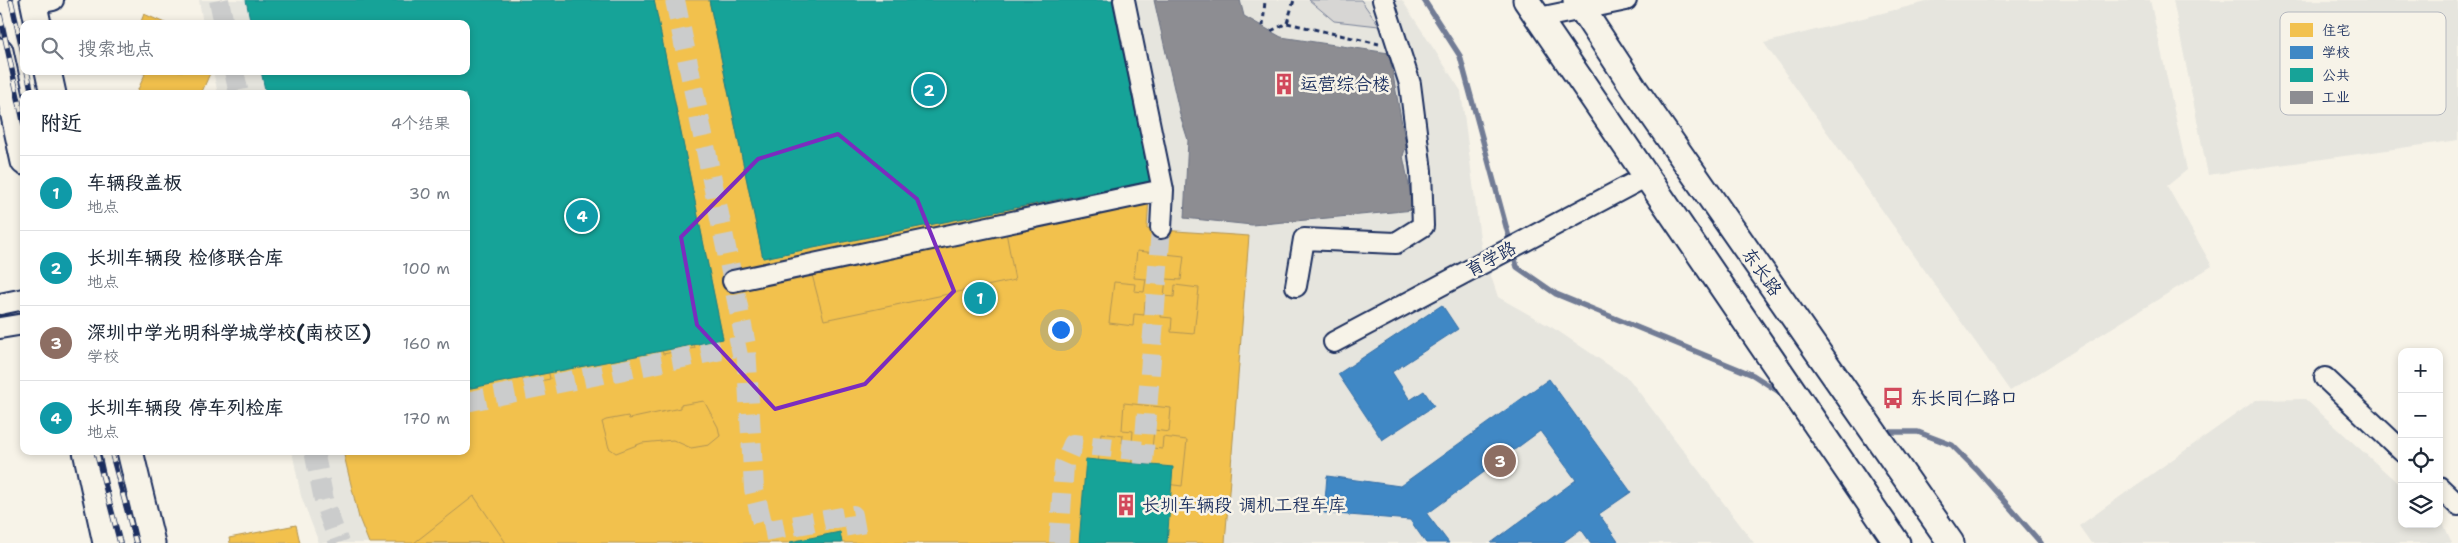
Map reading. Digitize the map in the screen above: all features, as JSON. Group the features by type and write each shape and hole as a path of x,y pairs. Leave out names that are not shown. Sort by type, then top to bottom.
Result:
{"main road":[{"name":"东长路","path":"1579,4 1634,88 1951,543"},
{"path":"1532,9 1897,543"},
{"path":"0,51 20,144"},
{"path":"49,75 51,90"},
{"path":"87,455 106,543"},
{"path":"131,455 152,543"}],"street":[{"path":"1124,0 1163,190 1161,228"},
{"path":"1296,286 1304,239 1396,243 1423,226 1421,171 1410,84 1383,0"},
{"path":"1532,9 1626,0"},
{"name":"育学路","path":"1334,342 1647,176"},
{"path":"733,280 1163,190"},
{"path":"0,304 20,300"},
{"path":"0,328 20,325"},
{"path":"2325,378 2398,447"},
{"path":"2443,491 2458,505"}],"path":[{"path":"1263,26 1265,0"},
{"path":"1287,22 1294,0"},
{"path":"1271,31 1287,22 1382,44"}],"highlighted area":[{"path":"838,134 917,199 954,291 865,384 775,409 697,325 681,237 758,159"}],"shaded area":[{"path":"199,0 1402,0 1461,91 1481,246 1498,297 1558,331 1629,379 1754,543 319,543 301,496 293,455 470,455 470,90 217,90 214,75 470,75 470,20 202,20"},
{"path":"1309,0 1361,0 1379,26 1334,21"},
{"path":"1934,0 2150,0 2187,170 2167,186 2212,266 2010,391 1764,43"},
{"path":"2173,0 2458,0 2458,140 2208,175"},
{"path":"2305,399 2398,483 2398,528 2443,528 2443,524 2452,543 2091,543 2079,526 2256,400"}],"building: 住宅":[{"path":"520,0 524,19 508,22 511,34 563,25 560,11 554,12 551,0 599,0 600,2 590,4 592,18 599,16 598,8 625,3 635,55 604,61 598,33 567,39 569,50 520,60 517,45 483,51 490,86 464,90 461,75 470,75 470,39 489,36 487,28 477,30 472,2"},
{"path":"654,0 709,0 763,258 1150,181 1147,229 1249,236 1225,543 369,543 359,518 344,455 470,455 470,388 723,339"},
{"path":"144,14 158,20 142,20"},
{"path":"884,31 888,55 874,57 877,72 923,63 928,89 893,97 890,84 859,91 862,104 807,116 804,101 781,105 782,112 769,114 770,120 745,125 741,104 778,96 774,79 766,81 761,59 805,50 810,74 796,76 799,88 856,76 853,61 847,62 842,40"},
{"path":"145,75 209,75 203,90 138,90"},
{"path":"328,75 349,75 349,77 391,75 393,90 365,90 365,88 355,90 298,90 297,81"},
{"path":"625,134 629,156 619,158 622,171 629,170 627,162 655,157 665,209 634,215 628,186 596,192 598,204 549,213 547,199 513,205 519,240 494,244 485,196 519,190 517,181 507,183 502,156 549,147 554,173 538,176 540,188 592,178 589,164 583,166 579,143"},
{"path":"904,157 909,180 895,183 898,198 943,189 949,215 913,223 910,210 880,216 883,230 827,242 824,226 802,231 803,237 790,240 791,246 766,251 761,229 798,222 795,205 786,207 781,185 825,176 830,200 817,202 819,214 877,202 874,187 867,188 862,166"},
{"path":"1006,232 1015,280 824,320 811,271"},
{"path":"1137,251 1184,256 1181,280 1166,279 1164,296 1174,297 1175,285 1199,288 1194,334 1171,332 1172,318 1161,317 1162,303 1145,302 1144,315 1134,314 1133,326 1109,323 1114,282 1135,284 1134,291 1144,292 1146,279 1134,278"},
{"path":"655,274 660,295 650,297 652,311 659,309 657,302 685,296 695,348 663,354 658,326 626,332 629,344 580,353 577,338 543,344 550,379 524,384 514,335 549,329 547,321 537,323 532,295 579,287 584,312 568,315 571,327 622,318 620,304 613,305 609,283"},
{"path":"704,401 718,427 720,436 709,445 691,448 673,440 642,443 616,453 609,448 602,422 606,420 628,416 629,419 680,408 680,405"},
{"path":"1124,403 1171,408 1169,432 1154,430 1152,448 1162,449 1163,437 1187,440 1182,486 1158,483 1160,470 1148,469 1150,455 1133,453 1131,467 1121,465 1120,477 1097,475 1101,433 1123,436 1122,443 1132,444 1133,431 1122,430"},
{"path":"474,496 506,543 414,543"},
{"path":"296,525 300,543 230,543 229,538"}],"building: 学校":[{"path":"1442,305 1458,329 1392,372 1410,400 1424,391 1434,406 1382,440 1338,374"},
{"path":"1549,379 1631,492 1599,514 1619,543 1591,543 1581,529 1562,543 1491,543 1576,480 1540,431 1427,514 1449,543 1426,543 1410,520 1324,513 1327,476 1400,486"}],"building: 公共":[{"path":"246,0 654,0 723,339 470,388 470,90 265,90 262,75 470,75 470,20 250,20"},
{"path":"709,0 1112,0 1150,181 763,258"},
{"name":"长圳车辆段 调机工程车库","path":"1086,459 1173,467 1167,543 1079,543"},
{"path":"840,532 842,543 790,543 790,542"}],"building: 工业":[{"name":"运营综合楼","path":"1154,0 1240,0 1244,16 1281,37 1389,53 1406,146 1403,156 1414,210 1252,225 1184,218 1188,140 1180,115"}],"waterway":[{"path":"1424,0 1460,56 1517,267 1556,294 1753,375 1784,395"},
{"path":"1886,432 1918,432 1952,445 1977,470 2041,543"}],"tunnel":[{"path":"219,0 223,20"},
{"path":"675,0 746,345 754,489 764,531 853,515 858,543"},
{"path":"235,75 238,90"},
{"path":"1143,464 1161,228"},
{"path":"470,401 746,345"},
{"path":"1059,543 1064,465 1073,444 1144,451"},
{"path":"315,455 325,505 339,543"}],"railway":[{"path":"11,0 20,39"},
{"path":"0,15 20,107"},
{"path":"28,75 31,90"},
{"path":"97,455 120,543"},
{"path":"112,455 136,543"}],"place":[{"name":"运营综合楼","path":"1284,84"},
{"name":"长圳车辆段 检修联合库","path":"929,90"},
{"name":"长圳车辆段 停车列检库","path":"582,216"},
{"name":"车辆段盖板","path":"980,298"},
{"name":"东长同仁路口","path":"1893,398"},
{"name":"深圳中学光明科学城学校(南校区)","path":"1500,461"},
{"name":"长圳车辆段 调机工程车库","path":"1126,505"}]}
